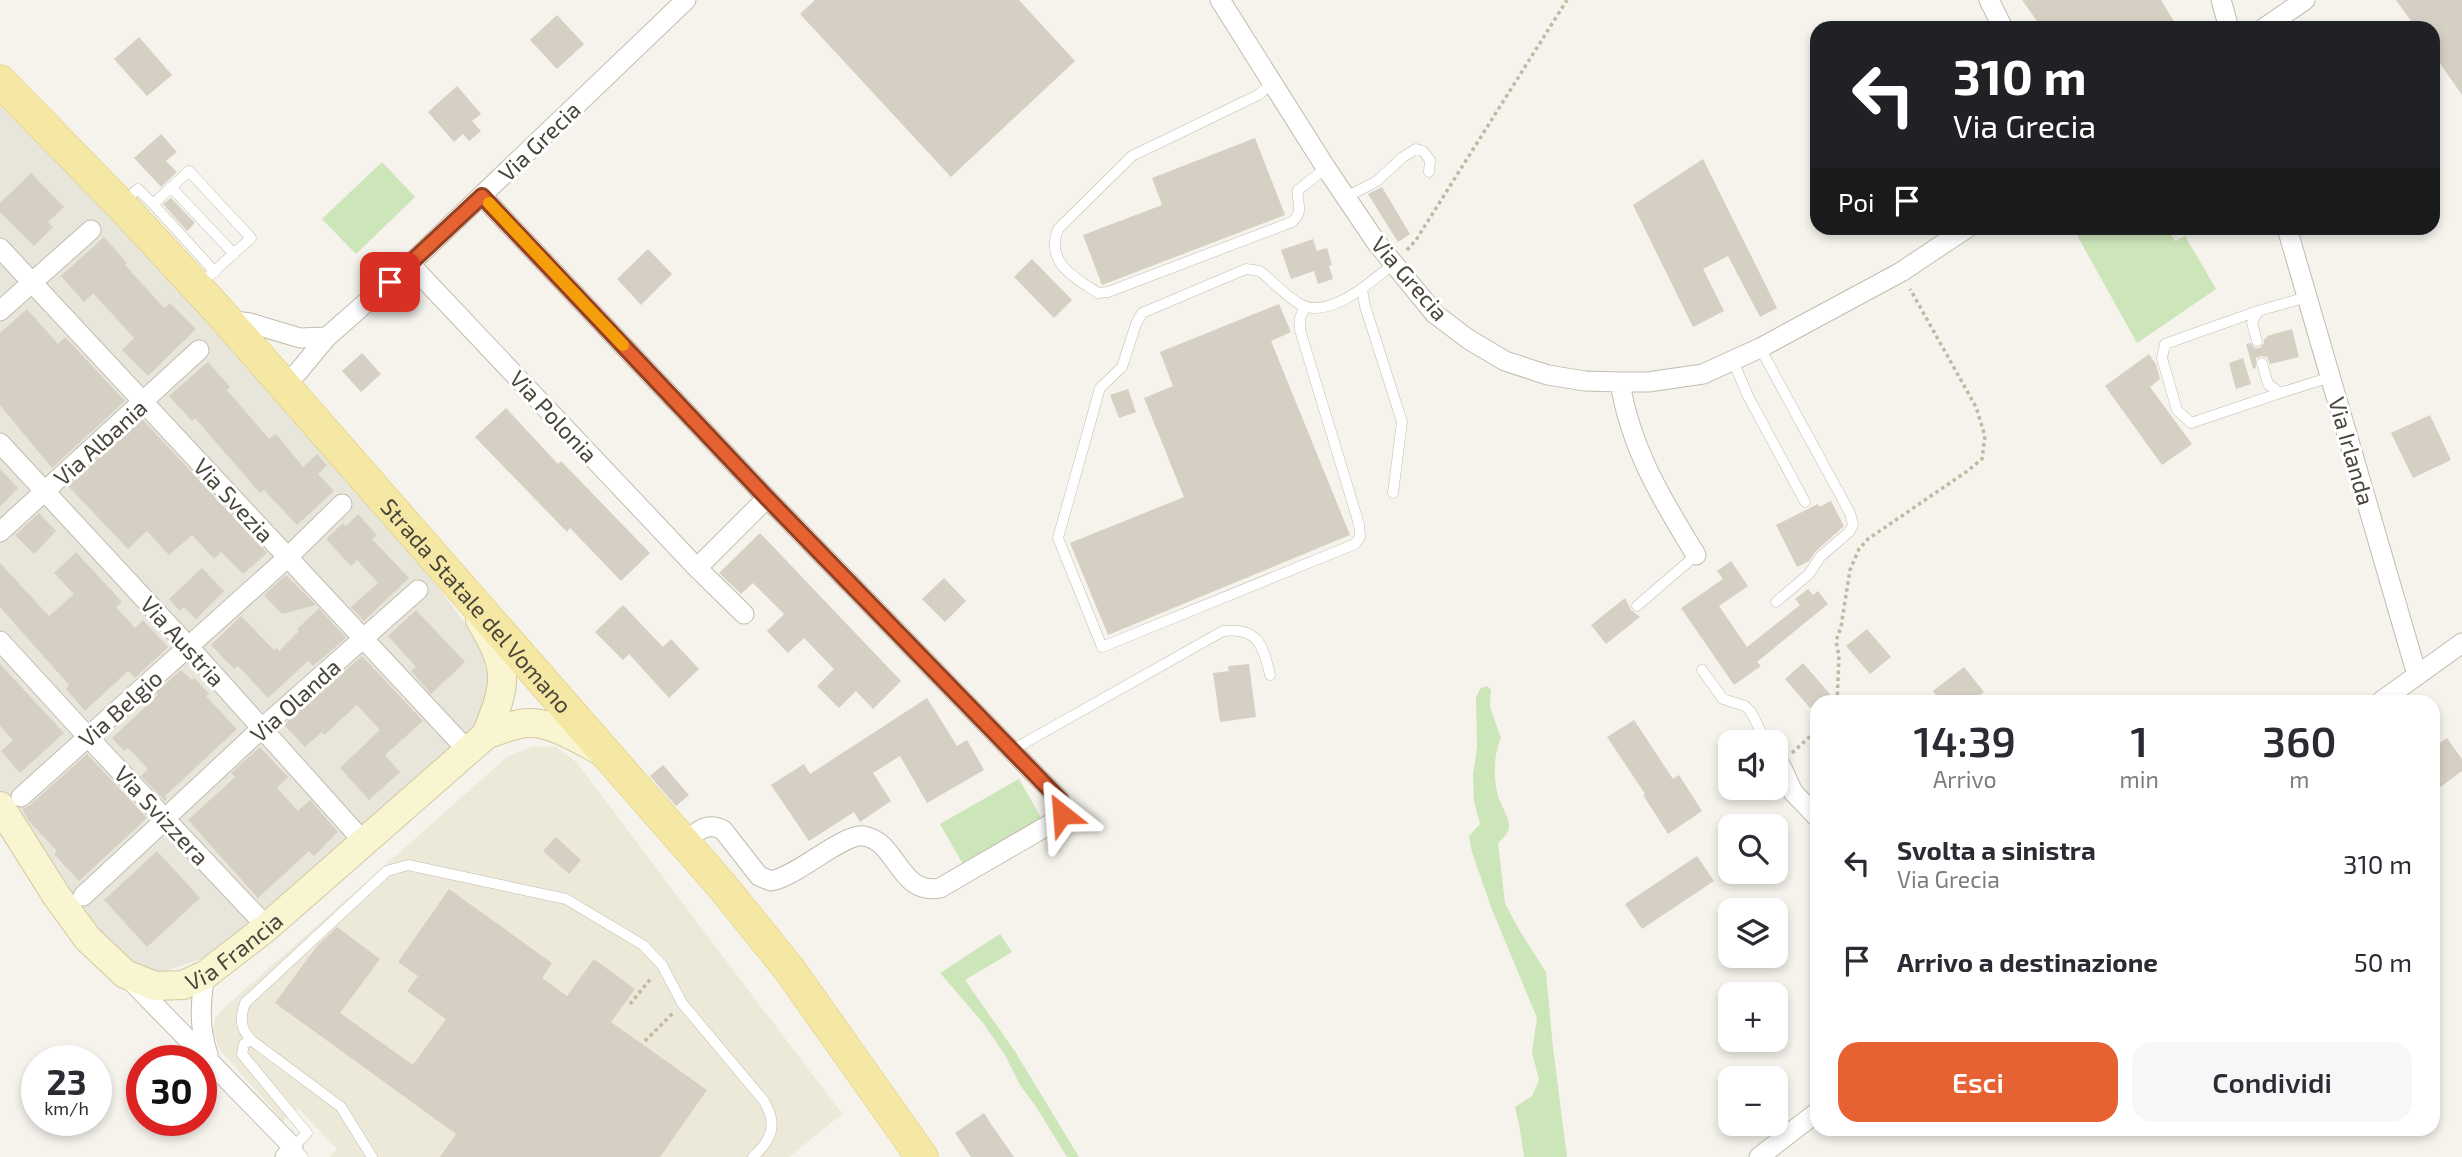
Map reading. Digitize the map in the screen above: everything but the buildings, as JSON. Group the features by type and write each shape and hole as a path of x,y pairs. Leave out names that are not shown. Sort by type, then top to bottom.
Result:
{"main road":[{"name":"Strada Statale del Vomano","path":"0,81 121,205 206,279 227,320 609,755 789,969 922,1157"},
{"path":"460,586 499,656 503,678 502,693 491,730 530,723 548,726 609,755"},
{"name":"Via Francia","path":"10,802 56,895 87,938 125,974 155,986 194,980 267,927 491,730 521,690 545,682"}],"street":[{"name":"Via Grecia","path":"274,373 298,372 327,337 410,264 686,0"},
{"name":"Via Grecia","path":"1220,0 1326,168 1393,264 1435,314 1468,339 1505,361 1548,375 1585,381 1620,382 1703,374 1760,348 1901,272 1956,235"},
{"path":"1989,0 2000,21"},
{"path":"2221,0 2227,21"},
{"path":"2274,21 2305,0"},
{"path":"482,196 767,498 1060,800 1062,814 1052,823 940,888 928,891 915,886 882,847 866,836 853,836 796,871 771,881 759,876 718,827 705,827 684,842"},
{"path":"0,312 91,230"},
{"name":"Via Irlanda","path":"2289,235 2417,675"},
{"name":"Via Svezia","path":"0,248 363,640 491,730"},
{"name":"Via Polonia","path":"410,264 697,568 744,614"},
{"path":"227,320 250,323 300,338 327,337"},
{"path":"274,373 283,347 300,338"},
{"name":"Via Albania","path":"0,532 199,350"},
{"path":"1620,382 1630,432 1664,504 1696,555"},
{"name":"Via Austria","path":"0,443 188,646 363,841"},
{"path":"697,568 767,498"},
{"name":"Via Belgio","path":"10,802 88,737 287,558 342,504"},
{"name":"Via Olanda","path":"83,896 262,728 418,590"},
{"name":"Via Svizzera","path":"0,641 88,737 170,815 267,927"},
{"path":"2390,695 2462,643"},
{"path":"1788,783 1810,810"},
{"path":"125,974 194,1045"},
{"path":"178,1029 174,1014 175,996 194,980 204,1045"},
{"path":"217,1069 293,1154"},
{"path":"1759,1157 1810,1118"}],"lane":[{"path":"1272,84 1258,95 1132,156 1058,229 1054,238 1054,250 1060,263 1069,273 1098,293 1108,292 1292,222 1301,208 1298,190 1326,168"},
{"path":"1346,197 1377,181 1416,149 1423,151 1430,160 1429,172"},
{"path":"121,205 138,189 153,204 206,279 251,239 189,171 153,204"},
{"path":"171,187 234,254"},
{"path":"1305,306 1300,318 1300,330 1359,524 1360,537 1354,544 1102,647 1058,538 1100,388 1122,367 1139,317 1157,304 1246,269 1260,271 1298,303 1315,308 1325,307 1362,289 1393,264"},
{"path":"1362,289 1402,422 1393,493"},
{"path":"2308,297 2165,344 2162,358 2177,410 2191,423 2331,377"},
{"path":"2257,341 2252,323 2258,312"},
{"path":"1760,348 1850,513 1853,525 1849,532 1820,557 1809,575 1776,602"},
{"path":"1733,361 1748,396 1805,502"},
{"path":"2262,363 2268,384 2280,393"},
{"path":"1637,606 1696,555"},
{"path":"1012,750 1223,631 1240,629 1251,633 1266,658 1270,675"},
{"path":"1702,670 1723,699 1745,706 1759,730"},
{"path":"372,1157 341,1107 251,1040 244,1032 240,1017 246,1003 387,872 408,865 566,899 643,945 662,965 682,1003 772,1113 771,1134 753,1157"},
{"path":"251,1040 244,1044 242,1054 307,1133 293,1154"}],"path":[{"path":"1393,264 1416,240 1567,0"},
{"path":"1837,695 1839,656 1836,641 1842,627 1850,570 1859,549 1868,539 1982,459 1985,436 1976,407 1901,272"},
{"path":"1788,756 1810,736"},
{"path":"630,1004 662,965"},
{"path":"645,1041 682,1003"}],"shaded area":[{"path":"0,105 275,392 433,581 485,649 492,699 480,726 338,852 207,957 121,986 0,823"},
{"path":"533,746 557,747 577,763 842,1114 789,1157 330,1157 337,1149 298,1108 283,1121 219,1049 213,1031 215,1019 224,1008 507,757"}],"green space":[{"path":"382,162 415,197 356,254 322,219"},
{"path":"2077,235 2171,235 2175,241 2185,236 2216,289 2137,343"},
{"path":"1487,686 1491,690 1490,707 1501,738 1495,760 1496,784 1509,825 1507,833 1498,843 1505,903 1546,972 1567,1157 1524,1157 1515,1107 1532,1096 1539,1080 1532,1052 1537,1018 1491,907 1469,836 1480,824 1474,801 1473,775 1477,747 1476,697 1481,688"},
{"path":"1019,779 1043,821 964,866 940,824"},
{"path":"1000,934 1012,952 965,980 1016,1053 1079,1157 1067,1157 983,1023 940,973"}],"slow traffic":[{"path":"489,203 623,345"}],"route":[{"path":"390,282 482,196 767,498 1060,800 1062,814"}]}
